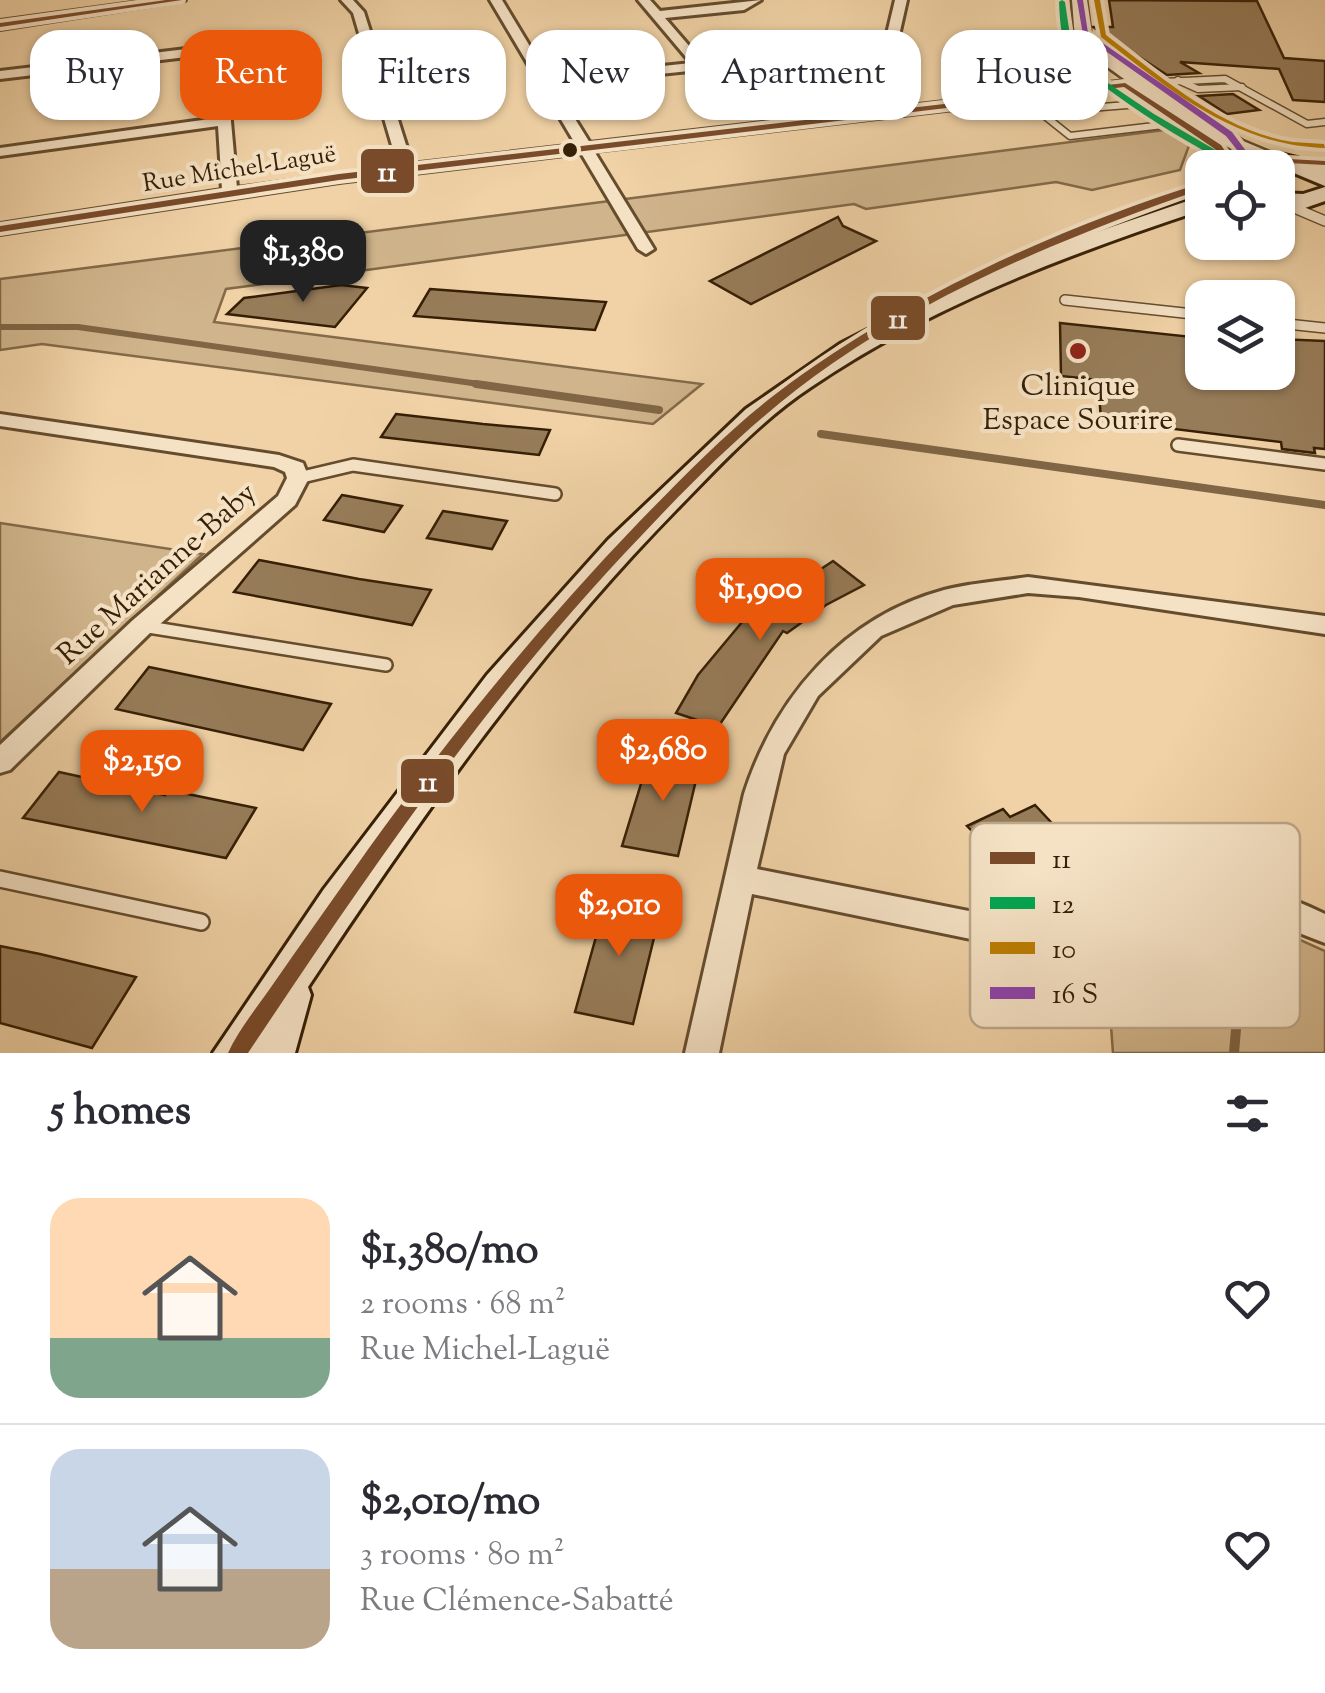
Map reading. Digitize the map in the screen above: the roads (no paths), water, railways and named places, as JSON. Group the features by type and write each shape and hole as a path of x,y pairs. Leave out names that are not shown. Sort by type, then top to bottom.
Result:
{"main road":[{"path":"1295,162 1325,163"},
{"path":"1295,173 1324,193"},
{"path":"237,1053 442,756 556,614 654,512 801,380 970,278 1032,250 1185,192"},
{"path":"1295,197 1324,193"},
{"path":"941,299 1056,251 1185,208"},
{"path":"270,1053 297,965"}],"street":[{"path":"0,25 178,0"},
{"path":"347,0 358,12 406,168"},
{"path":"496,0 526,51"},
{"path":"644,0 685,49"},
{"path":"656,15 740,8 755,0"},
{"path":"894,30 901,0"},
{"path":"1062,0 1064,30"},
{"path":"1079,0 1086,43 1152,103 1220,150"},
{"path":"0,76 212,52 222,58 230,193"},
{"path":"1108,73 1251,150"},
{"name":"Rue Michel-Laguë","path":"1108,87 1134,84"},
{"name":"Rue Michel-Laguë","path":"0,229 406,168 941,107"},
{"path":"568,120 646,249"},
{"path":"0,152 225,121"},
{"name":"Rue Marianne-Baby","path":"0,420 279,461 294,468 298,478 286,500 142,626 0,762"},
{"path":"702,1053 762,780 792,714 849,648 917,607 980,590 1044,586 1325,625"},
{"path":"740,879 970,925"},
{"path":"1300,918 1325,929"}],"lane":[{"path":"1134,84 1215,78 1243,86 1307,124 1325,122"},
{"path":"1108,105 1152,103"},
{"path":"1050,120 1070,136 1180,123"},
{"path":"1295,208 1325,221"},
{"path":"1065,300 1185,313"},
{"path":"1295,325 1325,328"},
{"path":"1178,444 1325,464"},
{"path":"298,478 353,465 555,494"},
{"path":"142,626 386,665"},
{"path":"0,878 201,922"}],"waterway":[{"path":"0,327 78,327 493,386"},
{"path":"476,384 659,410"},
{"path":"821,434 1325,505"},
{"path":"1234,1053 1236,1028"}],"place":[{"name":"Clinique Espace Sourire","path":"1078,351"}]}
